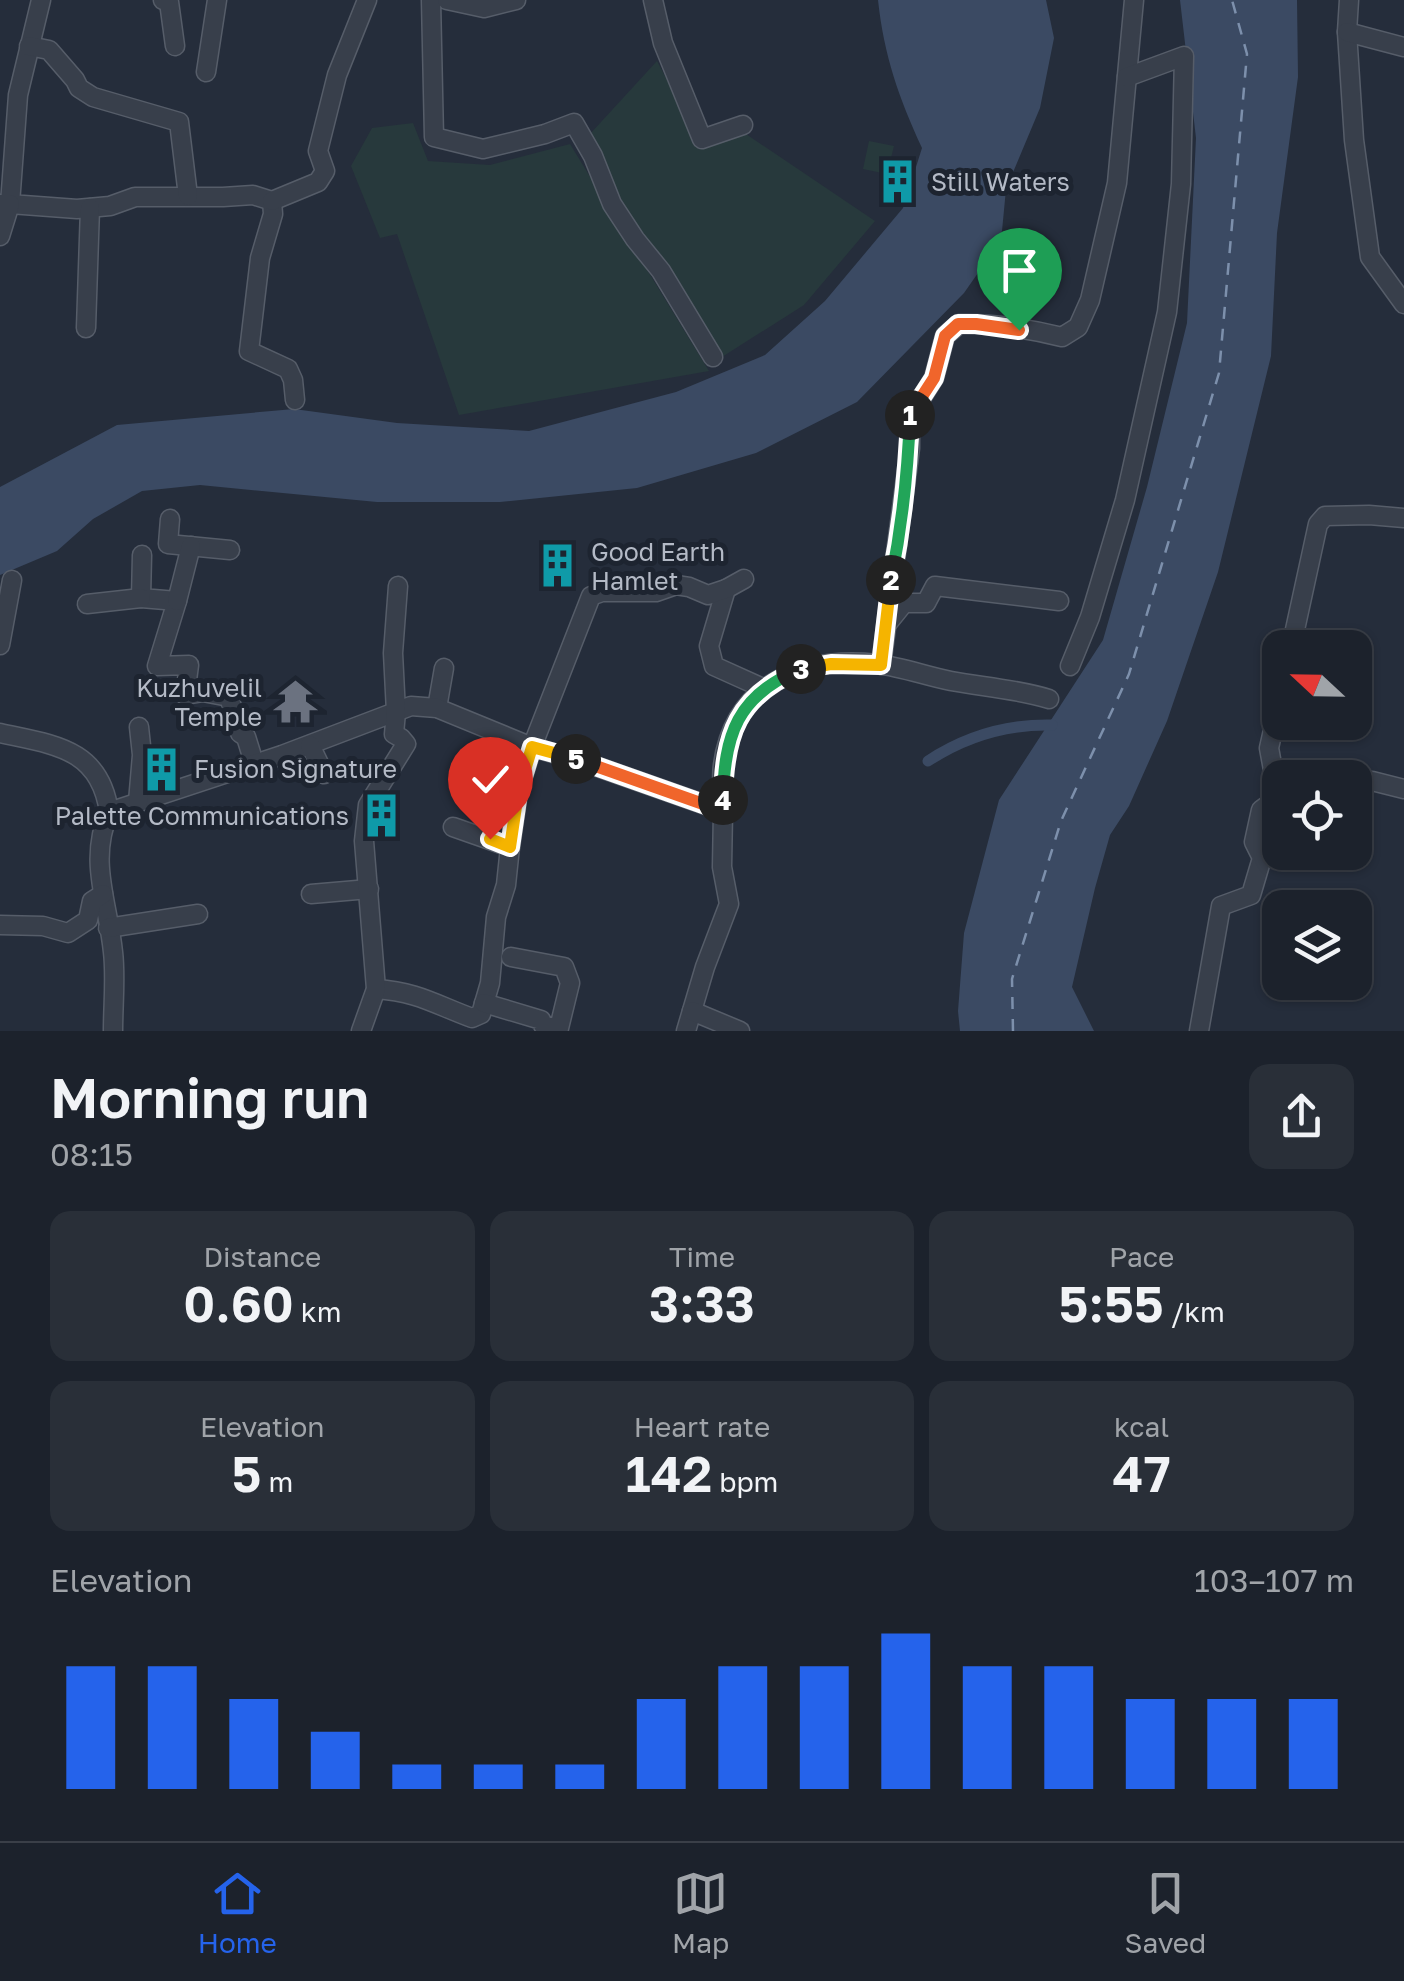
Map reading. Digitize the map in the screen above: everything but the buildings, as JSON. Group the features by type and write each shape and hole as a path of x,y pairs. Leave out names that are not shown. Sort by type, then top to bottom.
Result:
{"street":[{"path":"0,236 18,95 42,0"},
{"path":"164,0 169,2 175,46"},
{"path":"206,72 217,0"},
{"path":"5,204 77,210 110,206 135,197 253,194 272,201 318,182 326,170 318,151 342,61 368,0"},
{"path":"431,0 434,137 483,148 574,123 593,156 612,204 661,271 713,358"},
{"path":"446,0 484,8 516,0"},
{"path":"652,0 662,42 702,138 743,125"},
{"path":"881,665 910,448 910,416 934,378 945,336 958,324 976,324 1062,337 1078,327 1090,300 1117,184 1134,0"},
{"path":"1349,0 1354,140 1370,258 1404,304"},
{"path":"1348,32 1404,48"},
{"path":"29,46 49,50 79,88 94,97 179,122 188,196"},
{"path":"1070,666 1090,618 1125,500 1167,312 1175,250 1184,56 1127,77"},
{"path":"272,201 273,214 260,258 248,351 288,369 295,400"},
{"path":"86,328 90,208"},
{"path":"1295,630 1318,524 1325,516 1404,518"},
{"path":"170,519 168,544 230,550"},
{"path":"191,546 157,666 189,665 185,695 203,692 229,697 251,752 250,766"},
{"path":"141,598 142,556"},
{"path":"376,989 417,994 472,1018 481,1014 490,983 496,917 506,884 518,793 591,596 602,592 656,592 676,585 708,594 744,579"},
{"path":"0,646 12,580"},
{"path":"361,1031 376,989 364,841 368,805 406,744 394,734 393,653 398,586"},
{"path":"887,625 904,603 926,603 935,586 1060,601"},
{"path":"726,588 709,646 714,666 764,689"},
{"path":"88,604 141,598 178,601"},
{"path":"686,1031 728,904 722,867 724,764 733,730 754,697 779,678 831,664 881,665 1049,700"},
{"path":"437,708 444,668"},
{"path":"109,812 310,745 411,706 437,708 532,747 723,811"},
{"path":"138,802 142,756 139,727"},
{"path":"0,733 50,744 88,762 106,790 109,812 100,832 100,869 113,952 113,1031"},
{"path":"310,745 324,774"},
{"path":"1372,781 1404,788"},
{"path":"1198,1031 1220,906 1252,895 1262,858 1254,842 1262,810"},
{"path":"454,827 510,847"},
{"path":"311,894 369,890"},
{"path":"0,926 42,926 68,933 88,920 92,901 103,894"},
{"path":"108,928 198,914"},
{"path":"484,1003 561,1030 570,983 564,967 511,956"},
{"path":"692,1011 740,1031"}],"shaded area":[{"path":"657,61 701,144 743,132 875,221 804,305 722,357 671,273 619,201 590,134"},
{"path":"413,123 428,161 490,165 570,144 709,371 459,415 397,234 380,238 351,166 372,128"},
{"path":"869,141 894,146 887,174 863,169"}],"water":[{"path":"878,0 1046,0 1054,38 1040,108 1006,189 1002,231 992,253 964,293 857,402 756,453 637,488 500,502 377,502 200,485 142,491 93,519 57,551 0,575 0,487 117,425 294,409 397,423 529,431 676,392 765,355 825,301 903,208 922,148 894,76"},
{"path":"1180,0 1297,0 1298,77 1277,233 1271,356 1218,572 1167,721 1129,806 1110,835 1095,888 1072,987 1094,1031 960,1031 964,933 999,800 1103,640 1147,487 1187,323 1196,138"}],"waterway":[{"path":"928,761 987,733 1052,725"}],"ferry route":[{"path":"1013,1031 1012,979 1061,821 1129,674 1219,373 1247,54 1232,0"}],"place":[{"name":"Still Waters","path":"898,182"},
{"name":"Good Earth Hamlet","path":"558,566"},
{"name":"Kuzhuvelil Temple","path":"295,702"},
{"name":"Fusion Signature","path":"161,769"},
{"name":"Palette Communications","path":"382,816"}],"route":[{"path":"490,839 510,847 518,793 532,747 723,811 724,764 736,722 754,697 779,678 806,668 881,665 910,448 910,416 934,378 945,336 958,324 1019,330"}]}
